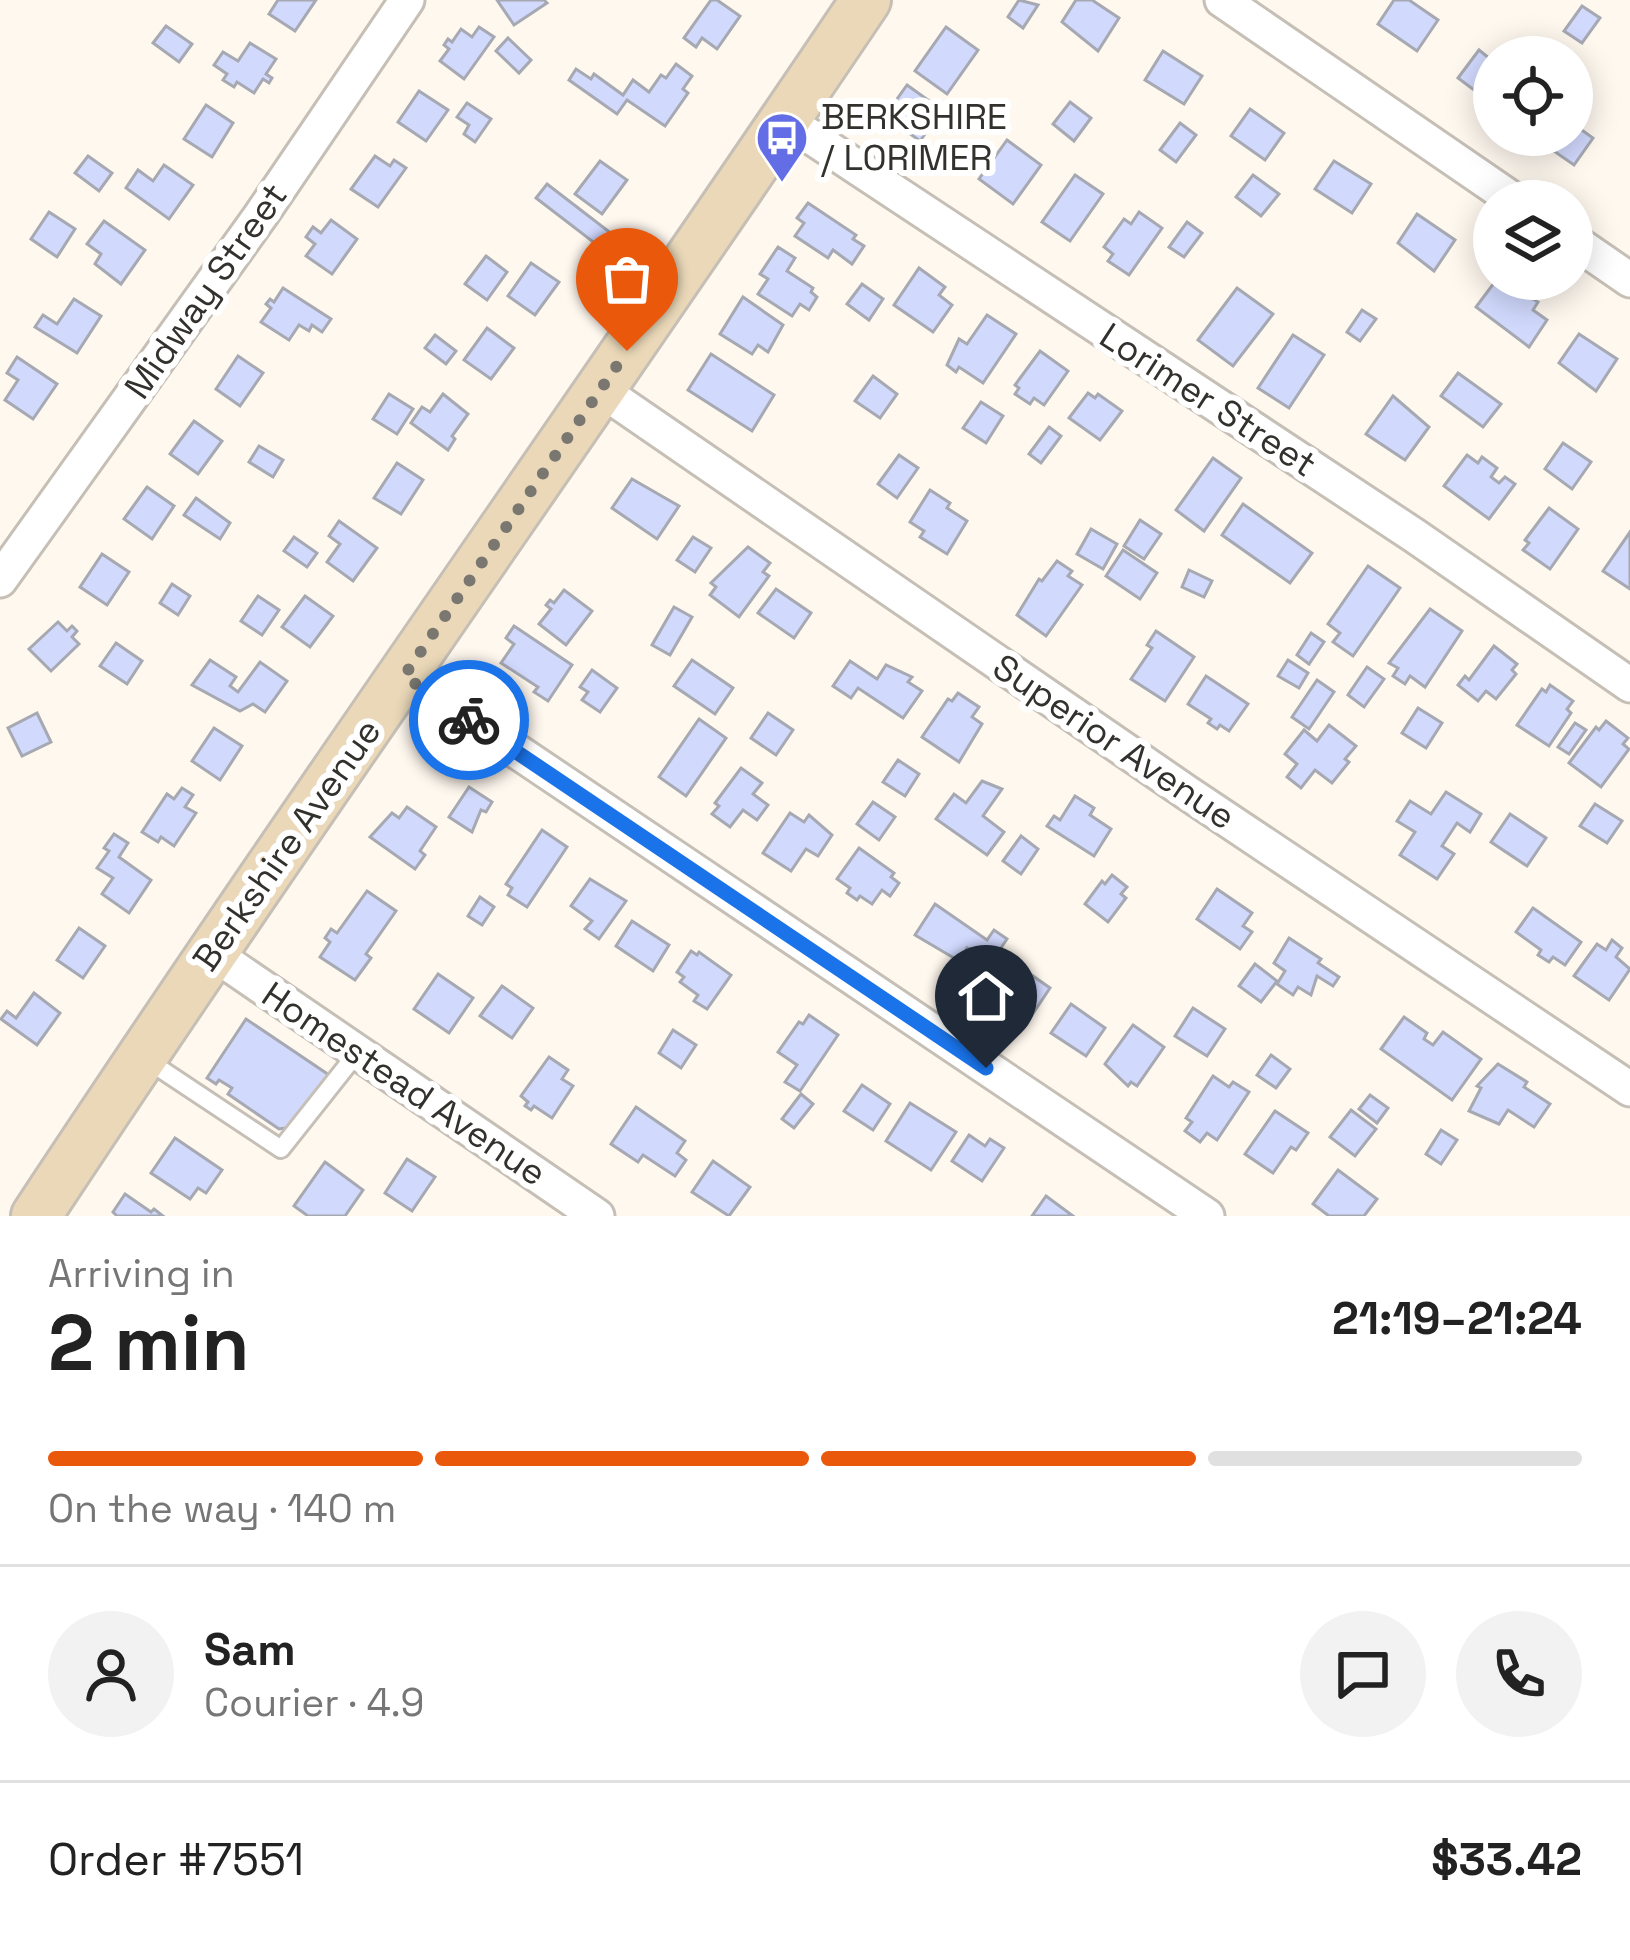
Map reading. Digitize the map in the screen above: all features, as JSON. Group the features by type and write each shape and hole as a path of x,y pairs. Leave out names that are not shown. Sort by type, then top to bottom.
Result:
{"main road":[{"name":"Berkshire Avenue","path":"36,1216 211,952 601,390 855,4"}],"street":[{"name":"Midway Street","path":"0,580 261,215 407,0"},
{"path":"1222,0 1484,180"},
{"name":"Lorimer Street","path":"784,118 1415,536 1630,685"},
{"path":"1593,254 1630,280"},
{"name":"Superior Avenue","path":"601,390 1630,1090"},
{"path":"404,676 1207,1216"},
{"name":"Homestead Avenue","path":"211,952 597,1216"}],"lane":[{"path":"142,1056 281,1150 357,1053"}],"building":[{"path":"278,0 316,0 295,31 269,14"},
{"path":"497,0 544,0 547,3 514,25"},
{"path":"711,0 740,16 717,49 702,38 696,47 684,38"},
{"path":"1019,0 1038,5 1023,28 1008,17"},
{"path":"1076,0 1092,0 1119,18 1098,51 1062,22"},
{"path":"1394,0 1409,0 1438,20 1417,51 1378,24"},
{"path":"1582,6 1600,18 1587,36 1564,31"},
{"path":"166,26 192,44 179,62 153,43"},
{"path":"479,27 494,37 464,79 440,61 449,49 444,45 461,29 472,37"},
{"path":"946,27 978,50 947,94 915,71"},
{"path":"508,38 531,60 519,73 496,51"},
{"path":"250,43 276,59 266,74 272,78 269,83 263,79 254,93 223,80 227,74 214,65 223,52 238,61"},
{"path":"1163,51 1202,76 1184,104 1145,80"},
{"path":"1473,58 1473,89 1458,78"},
{"path":"676,64 692,76 683,89 688,93 665,126 627,100 617,114 569,80 576,69 591,79 594,74 623,95 633,80 649,92"},
{"path":"907,85 942,110 920,141 885,116"},
{"path":"419,91 448,110 426,141 398,122"},
{"path":"1070,102 1091,118 1074,141 1053,124"},
{"path":"467,103 491,119 475,142 464,134 469,125 457,117"},
{"path":"206,105 233,123 212,157 184,139"},
{"path":"1250,109 1284,133 1265,160 1231,136"},
{"path":"1180,123 1196,135 1176,162 1160,150"},
{"path":"1007,140 1041,165 1013,204 979,179"},
{"path":"88,156 112,173 99,191 75,173"},
{"path":"375,156 390,166 394,160 406,168 378,207 351,189"},
{"path":"600,161 627,180 602,214 575,194"},
{"path":"1334,161 1371,184 1352,213 1315,189"},
{"path":"164,165 193,185 169,219 126,188 138,170 153,181"},
{"path":"1075,175 1103,194 1070,241 1042,222"},
{"path":"1253,175 1279,194 1261,216 1236,197"},
{"path":"547,184 612,234 601,248 536,198"},
{"path":"808,203 856,235 853,239 864,246 852,264 833,250 828,258 795,236 804,223 797,218"},
{"path":"49,212 75,229 57,257 31,239"},
{"path":"1139,212 1162,228 1129,275 1108,261 1113,254 1104,247 1124,219 1131,224"},
{"path":"1417,214 1455,240 1434,271 1398,243"},
{"path":"331,220 357,239 332,274 306,256 315,244 306,237 313,227 321,233"},
{"path":"104,221 145,250 121,284 95,264 101,254 87,244"},
{"path":"1187,222 1202,233 1184,257 1169,247"},
{"path":"778,247 795,258 787,271 813,288 817,297 809,310 800,304 792,316 758,294 768,279 760,274"},
{"path":"486,256 507,272 487,300 465,284"},
{"path":"531,263 559,282 535,315 508,296"},
{"path":"919,268 945,287 939,295 952,305 933,332 894,305"},
{"path":"862,284 883,299 869,320 847,304"},
{"path":"283,288 331,319 322,332 312,325 309,331 299,325 289,340 261,322 271,308 266,304 270,299 274,302"},
{"path":"1237,288 1273,314 1233,366 1198,340"},
{"path":"743,297 783,325 768,352 758,345 752,354 720,334"},
{"path":"74,299 101,316 77,353 35,327 43,315 57,324"},
{"path":"1481,300 1534,300 1538,302 1533,310 1547,320 1529,347 1476,307"},
{"path":"1362,310 1376,319 1360,341 1347,332"},
{"path":"987,315 1016,334 983,383 947,365 959,339 967,344"},
{"path":"487,328 514,348 491,379 464,360"},
{"path":"1579,334 1617,359 1596,391 1559,363"},
{"path":"435,335 456,351 446,364 425,348"},
{"path":"1293,335 1324,355 1289,408 1258,388"},
{"path":"1040,351 1068,371 1044,405 1034,398 1030,404 1015,394 1019,388 1015,385"},
{"path":"711,354 774,395 752,431 688,390"},
{"path":"238,356 263,373 240,406 216,389"},
{"path":"17,357 57,384 33,419 5,400 18,380 7,373"},
{"path":"1458,373 1501,404 1483,427 1441,396"},
{"path":"873,376 897,394 880,418 855,401"},
{"path":"1088,393 1095,398 1098,394 1122,411 1100,440 1069,418"},
{"path":"389,394 413,409 397,434 373,419"},
{"path":"443,394 468,414 448,450 411,423 422,407 430,412"},
{"path":"1393,396 1429,427 1405,460 1366,434"},
{"path":"981,402 1003,416 986,443 963,428"},
{"path":"194,421 222,441 198,474 170,454"},
{"path":"1049,427 1061,436 1041,463 1029,454"},
{"path":"1563,443 1591,462 1572,489 1545,469"},
{"path":"259,446 283,460 273,477 249,462"},
{"path":"899,455 918,468 897,498 878,484"},
{"path":"1467,455 1478,463 1482,457 1497,468 1491,477 1499,483 1505,477 1515,484 1489,519 1444,486"},
{"path":"1213,458 1241,478 1204,531 1176,510"},
{"path":"397,463 423,480 401,514 374,498"},
{"path":"632,479 679,506 657,539 612,508"},
{"path":"147,487 174,506 152,539 124,519"},
{"path":"930,490 967,521 947,554 920,537 924,531 910,522"},
{"path":"196,498 230,523 220,539 184,515"},
{"path":"1243,504 1312,553 1290,583 1222,535"},
{"path":"1549,508 1578,529 1550,569 1523,550"},
{"path":"1140,520 1161,534 1144,559 1124,546"},
{"path":"339,521 377,548 353,581 327,562 340,544 329,536"},
{"path":"1091,529 1117,544 1103,569 1077,554"},
{"path":"1630,532 1630,589 1603,571"},
{"path":"294,537 317,553 307,567 284,551"},
{"path":"693,537 711,548 695,572 677,560"},
{"path":"748,547 770,563 763,572 769,576 739,617 710,595 716,587 711,583"},
{"path":"1123,550 1157,573 1140,599 1106,576"},
{"path":"102,554 129,572 107,605 80,587"},
{"path":"1057,561 1082,585 1046,636 1017,615 1039,579"},
{"path":"1368,566 1400,588 1353,656 1333,642 1340,633 1328,624"},
{"path":"1189,570 1212,581 1204,597 1182,587"},
{"path":"172,584 190,596 178,615 160,603"},
{"path":"776,589 811,613 794,638 758,613"},
{"path":"564,590 592,611 566,645 539,624 551,609 546,605"},
{"path":"258,596 279,610 262,635 241,621"},
{"path":"305,596 333,616 310,647 282,627"},
{"path":"674,607 692,617 670,655 652,645"},
{"path":"1430,609 1462,631 1425,687 1410,676 1405,684 1393,676 1398,668 1389,663"},
{"path":"58,622 67,631 72,626 77,631 72,637 79,644 51,671 29,649"},
{"path":"514,626 572,665 548,701 534,692 538,687 501,663 514,644 506,638"},
{"path":"1156,631 1194,657 1165,701 1131,679 1152,648 1147,645"},
{"path":"1311,633 1324,642 1309,664 1297,655"},
{"path":"116,643 142,661 127,684 100,666"},
{"path":"1494,646 1517,664 1512,670 1516,674 1496,699 1486,691 1478,701 1458,685 1465,676 1469,680"},
{"path":"210,660 236,677 230,686 238,692 260,662 287,681 265,712 253,704 240,711 192,685"},
{"path":"692,660 733,688 715,714 674,686"},
{"path":"1288,660 1308,673 1299,688 1278,676"},
{"path":"850,661 877,679 886,665 912,677 908,682 922,691 903,718 858,688 851,698 833,686"},
{"path":"1367,667 1384,679 1364,707 1348,695"},
{"path":"592,670 617,688 600,712 582,700 588,692 580,687"},
{"path":"1206,676 1248,704 1229,731 1220,725 1217,729 1208,723 1211,719 1188,704"},
{"path":"1317,680 1334,692 1309,729 1292,717"},
{"path":"1550,685 1573,701 1567,709 1571,713 1549,746 1517,725 1542,689 1546,692"},
{"path":"958,693 979,707 972,717 982,724 959,762 922,737 948,699 952,701"},
{"path":"1418,708 1442,723 1426,748 1402,733"},
{"path":"37,713 51,742 22,756 8,728"},
{"path":"768,713 793,730 776,755 751,738"},
{"path":"699,719 726,738 686,796 659,777"},
{"path":"1606,721 1628,738 1623,744 1629,749 1601,787 1569,763"},
{"path":"1575,723 1586,730 1569,754 1558,747"},
{"path":"1329,725 1356,746 1345,759 1349,762 1332,783 1315,770 1301,788 1287,777 1297,764 1285,754 1304,730 1317,741"},
{"path":"214,728 242,746 220,780 192,761"},
{"path":"898,760 919,774 905,796 883,782"},
{"path":"741,768 762,783 753,794 768,805 757,820 743,810 730,827 712,814"},
{"path":"982,781 1002,789 983,816 1004,832 987,855 936,819 954,794 966,803"},
{"path":"469,787 492,802 486,812 481,810 472,832 449,817"},
{"path":"182,788 193,795 185,807 196,813 174,846 142,832 167,794 174,799"},
{"path":"1446,792 1481,814 1470,832 1457,823 1442,846 1454,854 1437,879 1400,855 1415,832 1397,821 1410,801 1431,814"},
{"path":"1075,796 1094,808 1090,815 1111,829 1094,856 1047,826 1054,816 1060,820"},
{"path":"873,802 895,817 879,840 857,824"},
{"path":"1595,804 1622,821 1607,843 1580,826"},
{"path":"407,807 436,827 415,869 370,837 392,813 399,818"},
{"path":"790,813 804,822 809,815 832,835 818,856 806,849 791,871 763,853"},
{"path":"1510,814 1546,838 1527,866 1491,842"},
{"path":"542,830 567,847 527,907 508,895 512,888 506,884"},
{"path":"114,834 128,843 119,857 151,880 129,913 102,894 113,878 97,868"},
{"path":"1021,836 1038,849 1021,874 1003,861"},
{"path":"859,848 894,873 891,877 899,883 890,896 882,890 872,904 847,893 850,888 837,879"},
{"path":"1112,875 1127,887 1121,894 1126,898 1108,922 1085,904"},
{"path":"590,879 626,901 599,939 585,929 592,921 571,906"},
{"path":"1217,889 1252,913 1243,926 1252,932 1240,949 1197,919"},
{"path":"367,891 396,911 366,954 371,958 355,980 320,957 330,942 325,938 331,929 337,933"},
{"path":"480,897 494,907 482,925 468,916"},
{"path":"935,904 987,940 994,930 1007,939 990,964 967,948 959,961 915,935"},
{"path":"1533,908 1581,942 1565,965 1538,955 1541,950 1516,932"},
{"path":"632,921 669,945 653,971 616,946"},
{"path":"79,928 105,946 83,978 57,960"},
{"path":"1289,938 1339,977 1333,986 1317,976 1311,995 1298,987 1293,995 1277,984 1285,971 1274,963"},
{"path":"1612,940 1622,948 1616,957 1630,969 1609,1000 1574,976 1597,944 1606,950"},
{"path":"691,951 731,975 707,1009 694,1001 698,995 680,982 684,977 677,972"},
{"path":"1010,960 1050,988 1030,1018 992,987"},
{"path":"1255,964 1277,981 1261,1002 1239,986"},
{"path":"438,974 473,998 449,1033 414,1009"},
{"path":"502,986 533,1008 512,1038 480,1016"},
{"path":"34,993 60,1013 37,1045 1,1019 7,1011 16,1018"},
{"path":"1071,1004 1105,1028 1086,1056 1051,1033"},
{"path":"1193,1008 1225,1029 1207,1056 1175,1036"},
{"path":"809,1015 838,1035 800,1091 785,1082 797,1065 778,1052"},
{"path":"1404,1017 1427,1033 1424,1039 1433,1045 1443,1032 1481,1059 1452,1100 1381,1049"},
{"path":"246,1019 329,1075 293,1127 279,1129 228,1094 232,1088 207,1078"},
{"path":"1133,1025 1164,1047 1137,1086 1131,1082 1128,1086 1105,1064"},
{"path":"673,1030 696,1045 681,1068 659,1053"},
{"path":"1271,1055 1290,1069 1276,1088 1257,1075"},
{"path":"549,1057 568,1070 562,1079 573,1086 552,1118 534,1106 531,1110 525,1106 528,1102 521,1096"},
{"path":"1498,1064 1550,1104 1534,1127 1508,1110 1499,1124 1469,1111 1481,1088 1477,1086"},
{"path":"1213,1076 1249,1092 1217,1140 1207,1133 1200,1142 1185,1131 1192,1122 1186,1118"},
{"path":"862,1085 890,1104 873,1130 844,1111"},
{"path":"801,1094 813,1104 794,1128 782,1119"},
{"path":"1370,1095 1388,1108 1377,1123 1359,1109"},
{"path":"910,1103 956,1132 931,1170 886,1141"},
{"path":"636,1107 685,1141 677,1153 686,1160 675,1176 643,1155 638,1162 611,1144"},
{"path":"1351,1110 1376,1129 1355,1156 1330,1137"},
{"path":"1275,1111 1308,1133 1273,1173 1245,1154"},
{"path":"1441,1130 1457,1140 1441,1164 1426,1154"},
{"path":"969,1135 985,1146 990,1139 1004,1148 982,1181 952,1161"},
{"path":"175,1138 222,1170 206,1193 198,1188 190,1199 151,1173"},
{"path":"407,1159 435,1177 412,1211 385,1193"},
{"path":"713,1161 750,1187 729,1216 692,1192"},
{"path":"325,1162 363,1190 345,1216 308,1216 294,1206"},
{"path":"1338,1170 1377,1199 1364,1216 1329,1216 1313,1204"},
{"path":"125,1194 163,1216 117,1216 113,1212"},
{"path":"1046,1196 1073,1216 1032,1216"}],"way so far":[{"path":"469,720 404,676 627,351"}],"place":[{"name":"BERKSHIRE / LORIMER","path":"782,184"}],"route":[{"path":"469,720 986,1068"}]}
